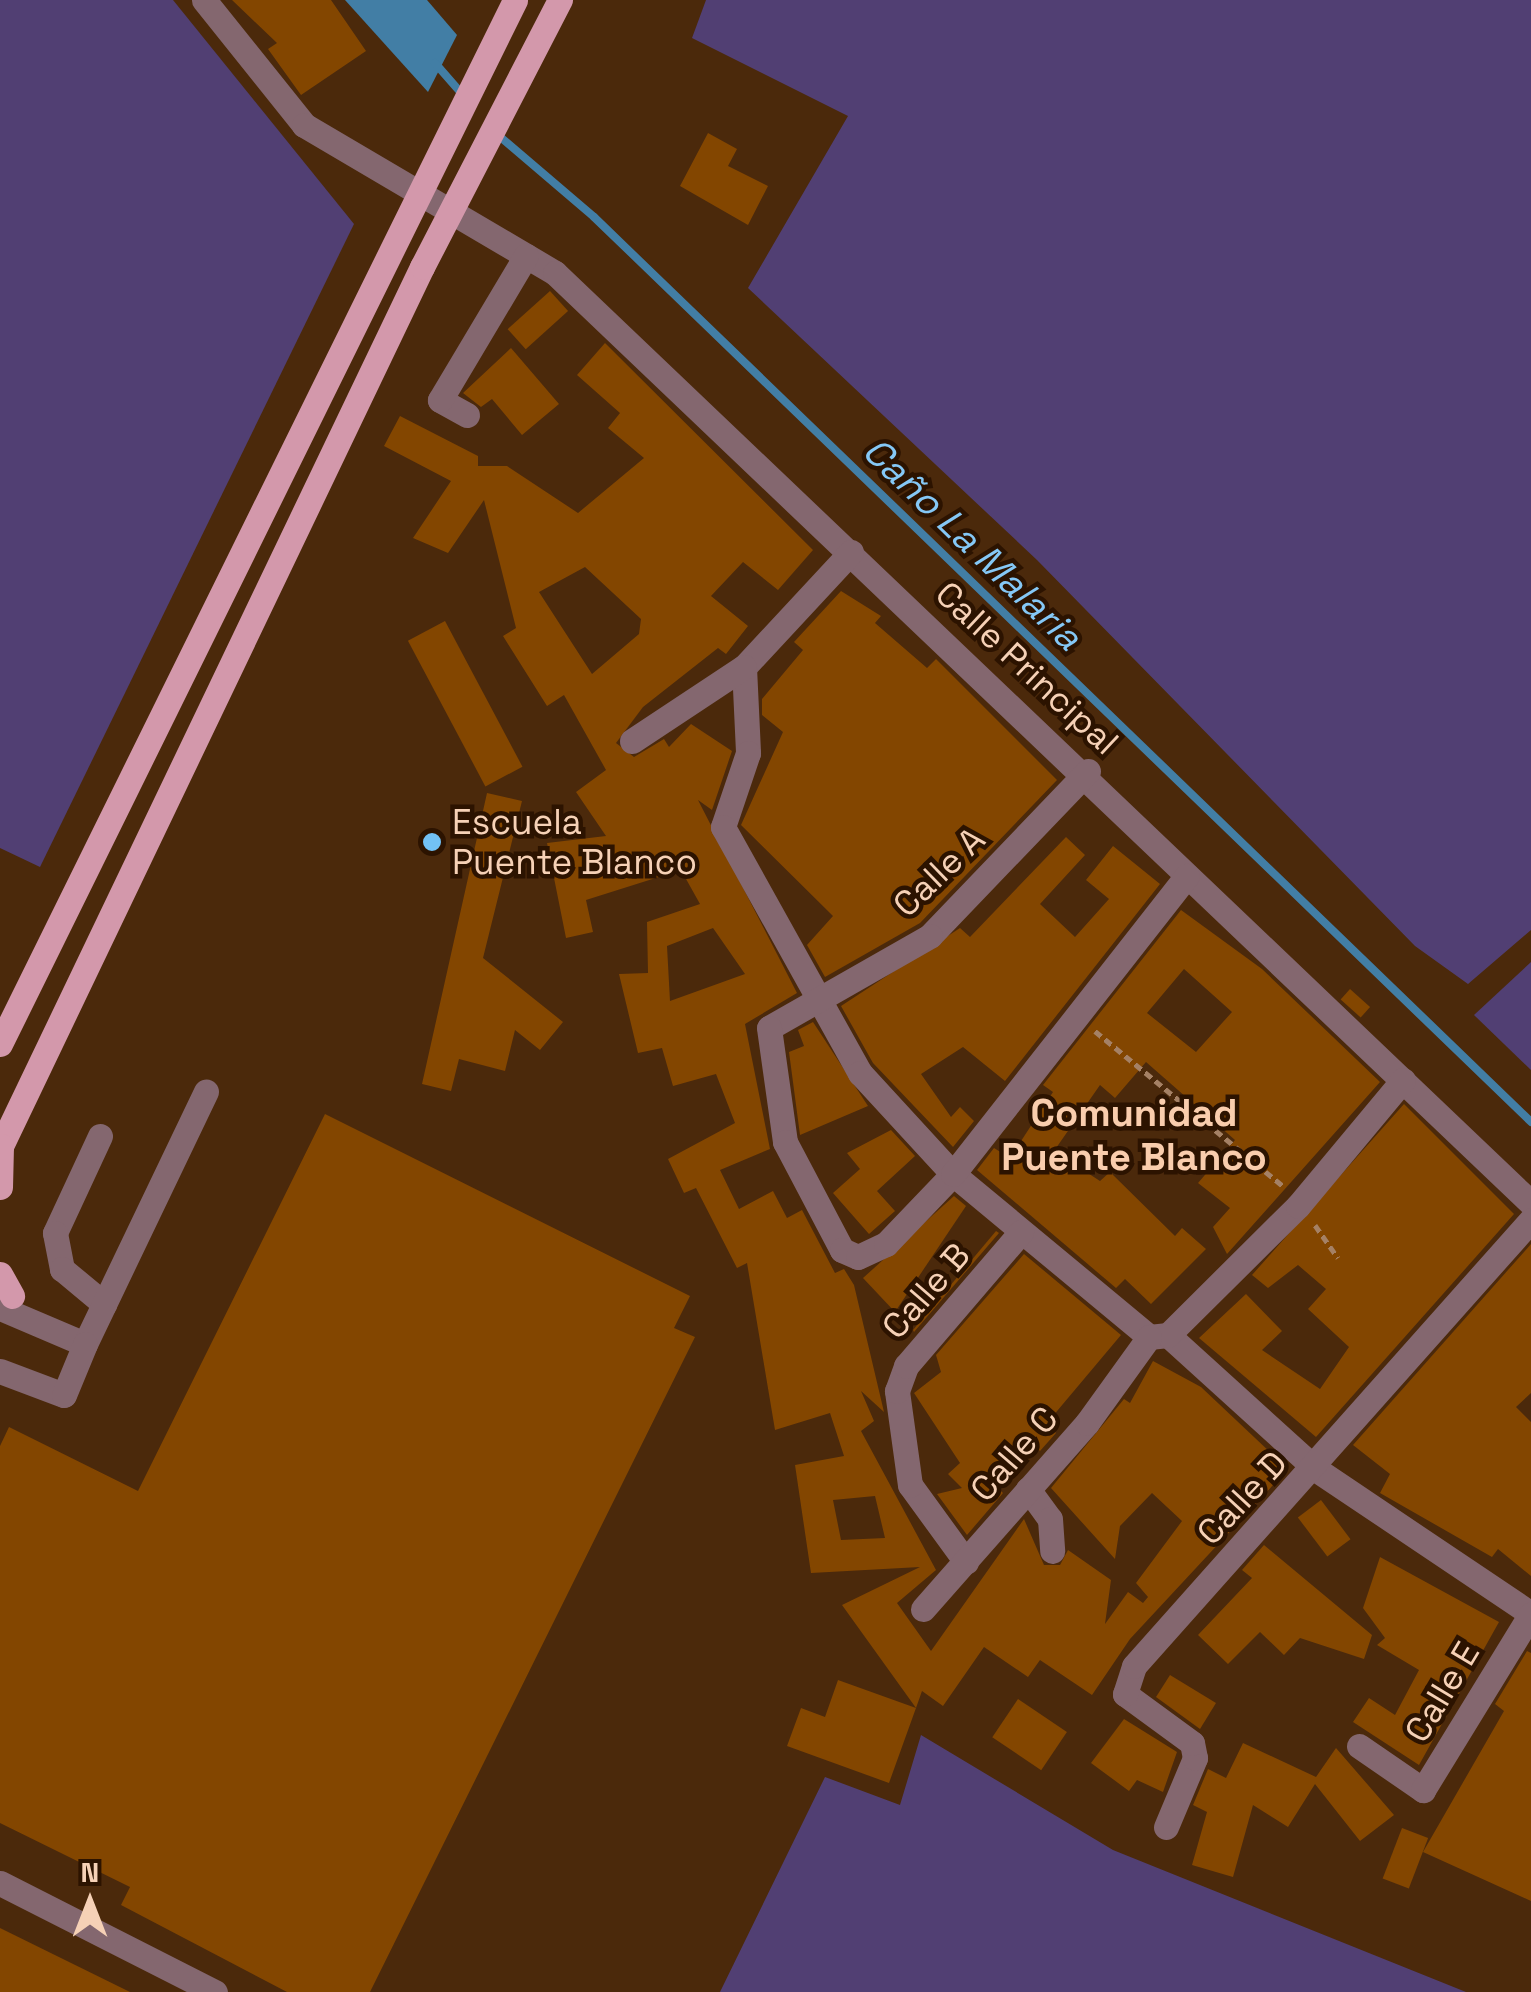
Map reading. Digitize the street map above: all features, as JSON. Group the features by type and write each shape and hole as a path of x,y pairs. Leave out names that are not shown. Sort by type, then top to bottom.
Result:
{"main road":[{"path":"0,1187 1,1147 453,212 560,0"},
{"path":"0,1044 510,10"}],"street":[{"name":"Calle Principal","path":"204,0 304,126 526,256 1088,771 1187,876 1531,1203"},
{"path":"467,415 440,400 526,256"},
{"path":"632,741 744,667 851,552"},
{"path":"744,667 748,753 724,827 860,1073 953,1174 1021,1232 1158,1336 1316,1470 1531,1614"},
{"name":"Calle A","path":"953,1174 886,1244 858,1258 842,1250 785,1142 769,1028 821,1002 930,936 1088,771"},
{"path":"953,1174 1187,876"},
{"name":"Calle C","path":"923,1609 1158,1336 1298,1206 1403,1080"},
{"path":"0,1371 64,1395 206,1092"},
{"path":"100,1136 55,1233 62,1270 104,1304"},
{"name":"Calle D","path":"1166,1828 1195,1758 1192,1743 1125,1694 1134,1666 1316,1470 1531,1220"},
{"name":"Calle B","path":"966,1562 910,1484 897,1391 906,1366 1021,1232"},
{"path":"4,1300 85,1344"},
{"path":"1028,1490 1050,1518 1052,1551"},
{"name":"Calle E","path":"1359,1746 1424,1790 1531,1614"},
{"path":"0,1883 215,1992"}],"path":[{"path":"1078,1017 1270,1168 1338,1258"}],"shaded area":[{"path":"0,0 173,0 354,224 40,867 0,848"},
{"path":"706,0 1531,0 1531,930 1468,984 1415,946 1037,560 748,288 848,116 692,38"},
{"path":"1531,962 1531,1070 1474,1015"},
{"path":"921,1735 1113,1850 1466,1992 720,1992 825,1777 900,1805"}],"water":[{"path":"345,0 427,0 457,35 428,92"}],"building":[{"path":"232,0 331,0 366,51 301,95 268,49 277,43"},
{"path":"708,133 737,149 728,166 768,186 748,225 680,186"},
{"path":"550,291 568,311 526,349 508,329"},
{"path":"605,343 813,550 778,590 743,562 711,596 748,626 726,654 718,648 643,707 616,743 634,757 664,739 669,747 691,724 732,751 712,810 698,800 797,993 745,1024 770,1149 720,1170 739,1209 773,1191 787,1218 802,1210 835,1273 844,1269 854,1285 884,1412 861,1391 874,1421 861,1431 936,1570 897,1603 931,1651 1024,1519 1044,1565 1060,1565 1068,1550 1111,1580 1105,1624 1128,1592 1143,1603 1148,1597 1136,1583 1182,1521 1152,1493 1120,1526 1115,1559 1051,1488 1124,1399 1130,1403 1153,1361 1201,1387 1288,1469 1130,1639 1092,1695 1040,1660 1028,1677 984,1647 943,1706 922,1691 916,1708 842,1605 920,1567 811,1573 795,1465 844,1456 830,1413 775,1430 747,1263 737,1268 696,1188 684,1193 668,1159 735,1123 716,1074 673,1086 662,1048 638,1053 619,974 648,973 647,922 700,904 681,870 586,900 593,932 566,938 547,843 606,836 576,792 606,770 564,695 547,706 503,636 516,628 484,500 448,553 413,538 451,481 384,446 400,416 478,456 478,466 507,466 578,513 644,458 608,428 620,413 577,375","holes":["585,567 641,619 639,634 592,674 539,592","713,928 745,974 670,1001 667,946","875,1496 885,1538 841,1540 833,1500"]},
{"path":"511,348 559,404 522,435 492,399 481,407 463,393"},
{"path":"841,591 881,616 875,623 927,668 936,659 1057,780 920,923 825,977 807,945 833,916 741,825 783,732 762,715 762,699 803,650 794,642"},
{"path":"445,621 522,767 485,786 408,641"},
{"path":"487,793 522,801 483,958 563,1022 540,1050 515,1030 505,1071 459,1059 451,1091 422,1084"},
{"path":"1066,837 1085,855 1040,904 1075,937 1109,899 1086,880 1113,846 1160,884 1005,1081 963,1047 921,1074 951,1117 960,1107 974,1121 953,1147 873,1063 841,1006 960,928 970,937"},
{"path":"1181,910 1262,969 1380,1082 1227,1254 1213,1227 1230,1208 1198,1183 1235,1140 1146,1062 1115,1098 1100,1085 1054,1151 1100,1181 1110,1172 1175,1236 1182,1228 1206,1249 1151,1304 1125,1279 1116,1288 977,1170 994,1148 1010,1158 1053,1092 1043,1085","holes":["1184,969 1232,1012 1196,1052 1147,1013"]},
{"path":"1350,989 1370,1007 1361,1017 1341,999"},
{"path":"813,1022 868,1106 800,1135 789,1052 804,1046 798,1030"},
{"path":"1404,1104 1514,1214 1316,1437 1199,1338 1246,1294 1282,1331 1262,1350 1320,1389 1349,1347 1308,1309 1326,1289 1298,1265 1268,1288 1252,1275"},
{"path":"325,1114 690,1296 674,1328 695,1337 370,1992 287,1992 121,1905 130,1887 0,1823 0,1446 9,1427 138,1491"},
{"path":"891,1130 915,1156 877,1191 895,1211 869,1234 833,1193 860,1169 847,1153"},
{"path":"954,1196 966,1206 895,1312 863,1278"},
{"path":"996,1231 999,1233 914,1332 913,1330"},
{"path":"1531,1244 1531,1393 1516,1407 1531,1422 1531,1576 1498,1549 1492,1557 1380,1493 1390,1474 1353,1445"},
{"path":"1024,1254 1121,1335 1047,1423 1056,1433 1040,1451 1032,1443 992,1482 1003,1493 967,1535 937,1494 962,1488 948,1474 960,1463 914,1393 941,1372 936,1355"},
{"path":"1321,1500 1350,1539 1327,1557 1298,1517"},
{"path":"1264,1545 1372,1635 1364,1659 1300,1638 1284,1655 1260,1632 1228,1664 1198,1635 1252,1578 1242,1570"},
{"path":"1380,1557 1499,1622 1419,1765 1353,1722 1369,1698 1395,1715 1419,1670 1377,1645 1385,1638 1363,1608"},
{"path":"1527,1651 1531,1653 1531,1901 1423,1852 1504,1711 1495,1704"},
{"path":"1170,1675 1216,1703 1200,1729 1156,1697"},
{"path":"838,1680 916,1708 889,1783 787,1746 801,1708 825,1717"},
{"path":"1018,1699 1067,1732 1041,1770 992,1737"},
{"path":"1124,1719 1177,1752 1163,1792 1137,1780 1129,1791 1091,1763"},
{"path":"1243,1743 1316,1777 1336,1748 1394,1815 1360,1841 1315,1784 1288,1827 1253,1805 1233,1877 1192,1865 1207,1812 1193,1805 1208,1769 1226,1778"},
{"path":"1402,1828 1428,1838 1409,1888 1383,1878"},
{"path":"0,1928 130,1992 0,1992"}],"waterway":[{"name":"Caño La Malaria","path":"435,63 462,94"},
{"name":"Caño La Malaria","path":"498,135 594,217 1531,1122"}],"place":[{"name":"Escuela Puente Blanco","path":"432,842"}],"district":[{"name":"Comunidad Puente Blanco","path":"1134,1136"}]}
